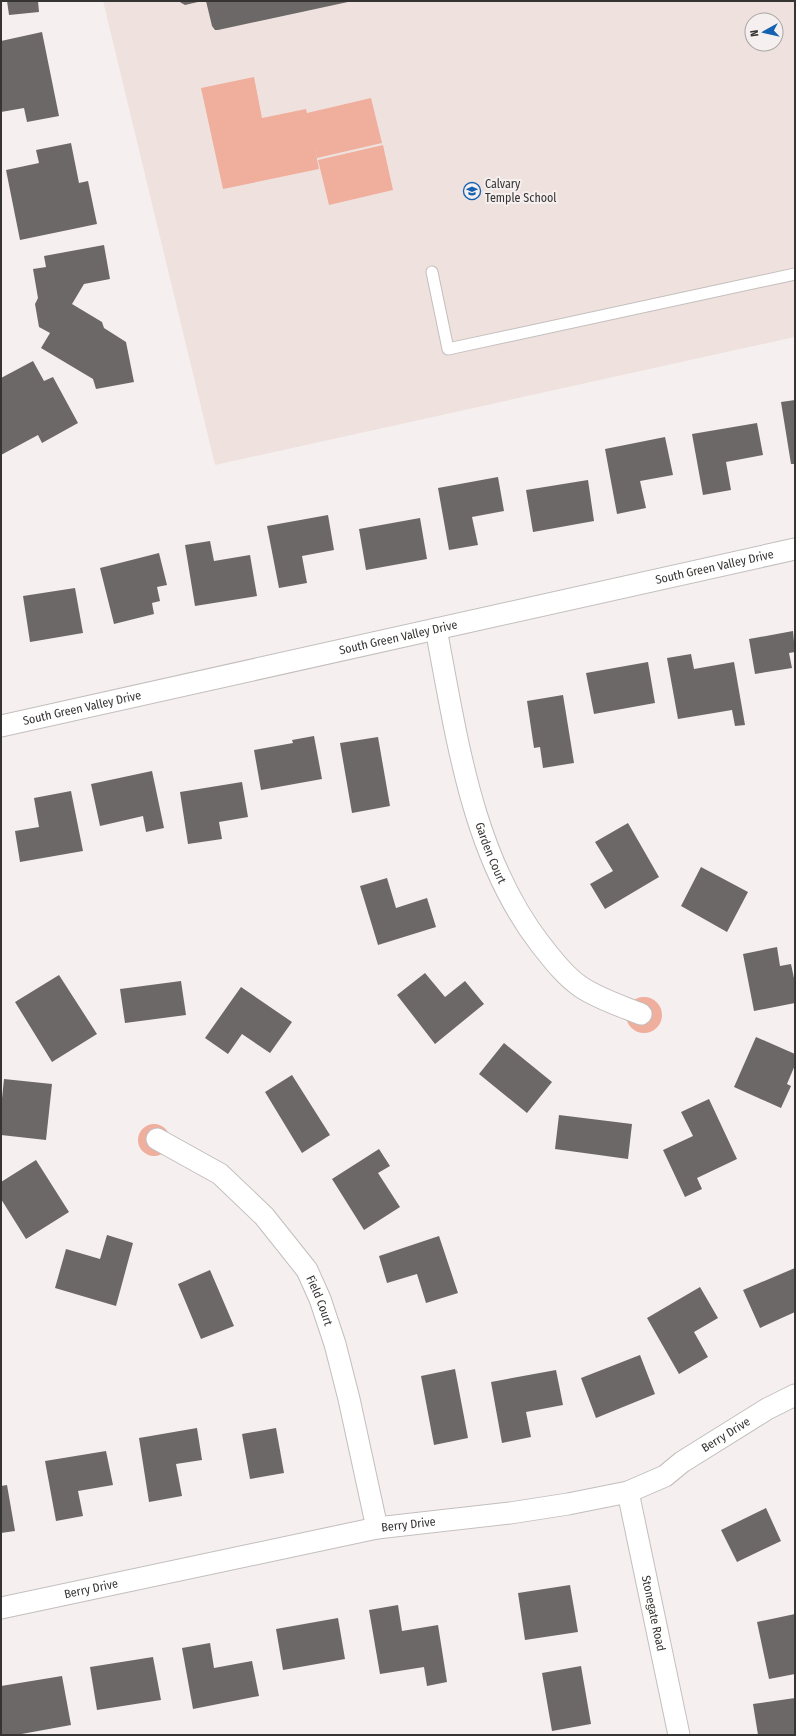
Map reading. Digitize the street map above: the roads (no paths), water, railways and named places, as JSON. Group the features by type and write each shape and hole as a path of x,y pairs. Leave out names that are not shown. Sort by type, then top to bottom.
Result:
{"street":[{"name":"South Green Valley Drive","path":"1,726 795,549"},
{"name":"Garden Court","path":"436,629 460,753 474,809 492,857 511,901 530,931 558,967 580,986 596,996 642,1014"},
{"name":"Field Court","path":"157,1140 220,1174 264,1216 307,1270 320,1299 336,1344 377,1528"},
{"name":"Berry Drive","path":"1,1608 377,1528 539,1509 628,1492 665,1476 682,1462 767,1409 795,1394"},
{"name":"Stonegate Road","path":"628,1492 679,1735"}],"lane":[{"path":"432,272 448,349 795,274"}],"place":[{"name":"Calvary Temple School","path":"472,191"}]}
